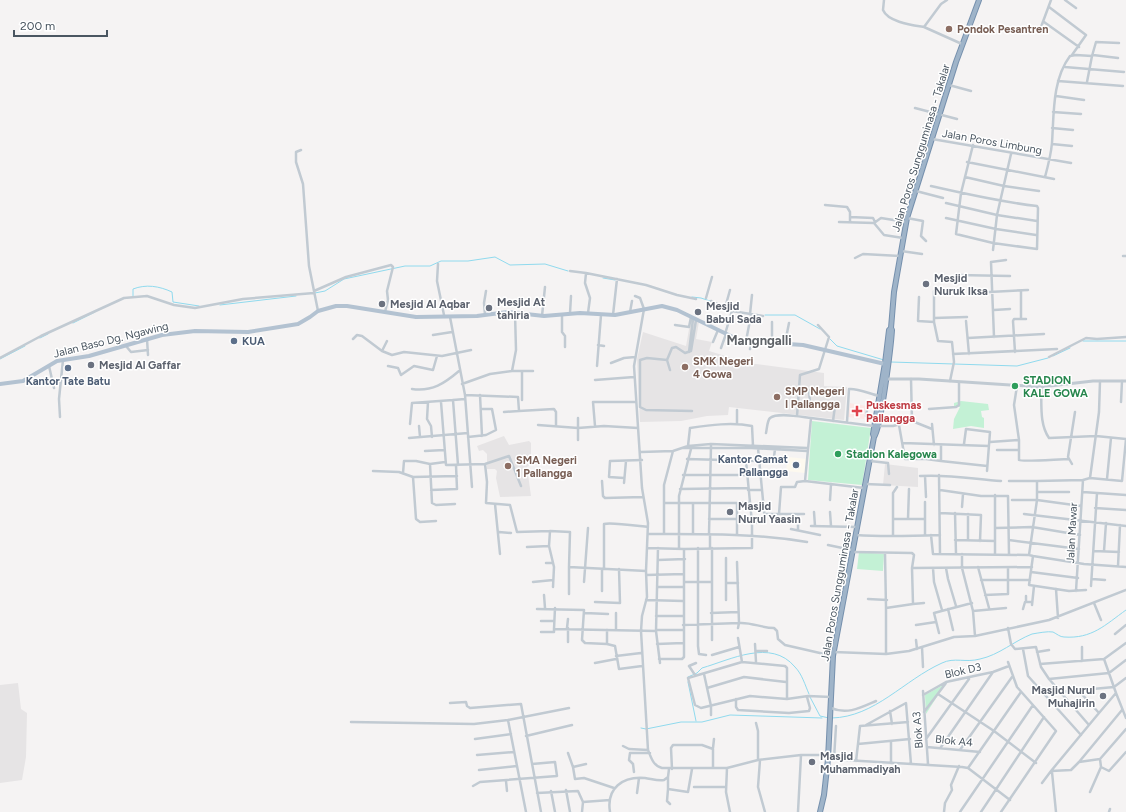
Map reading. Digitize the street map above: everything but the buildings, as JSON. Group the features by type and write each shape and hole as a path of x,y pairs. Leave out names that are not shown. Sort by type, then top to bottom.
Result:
{"highway":[{"name":"Jalan Poros Sungguminasa - Takalar","path":"820,812 824,795 828,757 833,654 870,461 874,437 873,434 876,426 885,379 889,330 891,328 894,292 903,238 915,191 962,44 979,0"},
{"name":"Jalan Poros Sungguminasa - Takalar","path":"876,426 887,361"}],"main road":[{"name":"Jalan Baso Dg. Ngawing","path":"0,384 23,381 63,360 89,356 147,338 195,331 248,332 303,322 318,311 336,306 347,306 412,316 485,315 515,312 542,316 588,313 613,315 666,306 725,334 746,342 772,344 785,343 887,361"}],"street":[{"path":"884,0 883,10 888,16 896,20 924,27 962,44"},
{"path":"924,27 941,4 947,0"},
{"path":"1041,27 1052,0"},
{"path":"1065,0 1076,8"},
{"path":"1045,177 1052,144 1053,112 1060,73 1065,67 1067,60 1086,35 1049,7"},
{"path":"1044,22 1078,47"},
{"path":"1087,82 1096,42 1119,43"},
{"path":"1072,55 1118,58"},
{"path":"1065,67 1124,72"},
{"path":"1058,81 1085,84 1087,82 1123,86"},
{"path":"949,85 971,91"},
{"path":"1056,96 1084,100"},
{"path":"915,108 958,119"},
{"path":"1053,112 1081,114"},
{"path":"1052,128 1073,130"},
{"name":"Jalan Poros Limbung","path":"932,139 973,145 1011,154 1071,163"},
{"path":"1052,144 1072,146"},
{"path":"931,186 961,192 1000,202 1037,206 1037,249 993,243 957,235 961,192 967,162 973,145"},
{"path":"301,150 296,152 295,159 303,184 308,258 318,311"},
{"path":"993,250 997,215 1011,154"},
{"path":"967,162 1054,179"},
{"path":"964,177 1004,186 1039,191"},
{"path":"915,191 943,198"},
{"path":"946,203 997,215 1038,220"},
{"path":"825,206 846,206 850,212 850,222"},
{"path":"850,217 873,218 874,223 884,235 903,238"},
{"path":"838,222 874,223 881,218 923,221 921,236 926,241"},
{"path":"946,218 996,229 1036,235"},
{"path":"901,251 922,254"},
{"path":"854,258 863,254 900,256"},
{"path":"994,337 992,262 1006,260"},
{"path":"438,264 437,281 444,315"},
{"path":"0,358 47,333 124,298 147,296 174,305 195,308 243,299 314,292 346,277 391,265 393,267 386,291 388,300 385,312"},
{"path":"570,271 617,280 696,299"},
{"path":"585,274 586,287 590,298 588,313"},
{"path":"957,275 1010,276"},
{"path":"706,298 712,277"},
{"path":"613,315 617,280"},
{"path":"542,316 545,287"},
{"path":"725,308 730,290"},
{"path":"970,293 1028,290"},
{"path":"485,315 484,303 486,291"},
{"path":"934,291 934,322 938,341 952,342 954,363 950,382"},
{"path":"1021,291 1022,319"},
{"path":"570,314 571,296"},
{"path":"636,296 640,298 644,309 635,357 634,377 642,460 643,497 648,518 646,600 642,616 641,653 649,751 656,766 670,769 726,768 759,760 801,755 828,757 834,760 959,766 968,768 1010,800"},
{"path":"746,342 751,315 752,296"},
{"path":"919,297 918,321 934,322"},
{"path":"710,301 732,311 763,316"},
{"path":"630,312 632,302"},
{"path":"994,310 1010,309"},
{"path":"721,348 732,311"},
{"path":"512,371 516,350 515,312"},
{"path":"597,366 601,314"},
{"path":"450,315 465,397 472,487"},
{"path":"562,315 562,332 565,336 565,347"},
{"path":"934,318 967,317"},
{"path":"1015,352 1013,320 1026,319"},
{"path":"675,325 689,327 694,320"},
{"path":"670,370 667,360 670,349 673,347 684,353 690,351 694,320"},
{"path":"966,321 968,354"},
{"path":"772,322 772,344"},
{"path":"785,343 789,323"},
{"path":"797,416 800,374 819,368 829,339 827,333 818,324"},
{"path":"712,342 718,330"},
{"path":"433,335 452,332"},
{"path":"968,338 1044,334"},
{"path":"352,339 357,335 362,336 382,352 392,355 404,352 437,356 456,354 471,350"},
{"path":"1049,357 1086,338 1097,340 1126,337"},
{"path":"147,338 148,355"},
{"path":"382,352 387,341"},
{"path":"750,349 752,343"},
{"path":"125,345 131,352 148,350"},
{"path":"598,345 604,346"},
{"path":"953,354 1058,350"},
{"path":"388,366 398,368 402,375 414,366 433,370 437,356"},
{"path":"611,363 624,358 635,357"},
{"path":"667,360 647,358 640,360 640,407 646,410 692,411"},
{"path":"60,417 59,399 63,360"},
{"path":"49,366 54,388"},
{"path":"412,389 427,390 441,386 460,371"},
{"path":"462,384 490,374 512,371 533,371"},
{"path":"522,371 522,400"},
{"path":"595,380 634,377"},
{"path":"885,379 911,379 1041,387 1100,381 1124,381 1121,402"},
{"path":"911,379 912,421"},
{"path":"1090,478 1096,436 1100,381"},
{"path":"929,409 956,407 959,405 958,382"},
{"path":"1017,386 1014,405 1019,440 1018,450 1021,461 1069,459"},
{"path":"1041,387 1042,418 1048,438 1096,436 1126,439 1122,481"},
{"path":"797,404 808,405 810,403 809,389 798,388"},
{"path":"847,422 849,388 858,389 864,393 880,396"},
{"path":"480,396 482,436"},
{"path":"410,424 411,404 441,402 465,397 516,396 518,398 520,411"},
{"path":"431,490 457,489 456,434 453,400"},
{"path":"428,402 427,419 431,426 432,436"},
{"path":"441,402 446,466 485,464 511,456 521,486"},
{"path":"595,426 593,402 636,402"},
{"path":"868,405 866,416 876,419"},
{"path":"833,421 835,406"},
{"path":"468,437 482,436 496,430 492,409 481,409"},
{"path":"504,412 554,409 556,412 556,426"},
{"path":"737,410 737,424"},
{"path":"1072,464 1069,459 1075,412"},
{"path":"766,433 770,418 776,416 797,416 876,426 899,425 912,421 932,429"},
{"path":"578,418 578,440"},
{"path":"805,481 811,418"},
{"path":"679,548 678,503 690,447 690,428 711,424 737,424 752,426 753,446"},
{"path":"932,424 934,445"},
{"path":"538,425 578,428 595,426 638,428"},
{"path":"899,425 905,459 926,459 987,466"},
{"path":"419,426 420,437"},
{"path":"964,444 965,430 967,429 990,432 986,471"},
{"path":"409,438 468,433"},
{"path":"1107,479 1111,438"},
{"path":"990,442 1019,440"},
{"path":"903,443 989,446"},
{"path":"641,452 673,451 690,447 711,445 753,446 775,449 807,449"},
{"path":"711,445 709,519 712,582 712,640"},
{"path":"941,445 941,461"},
{"path":"758,447 793,449"},
{"path":"752,523 765,522 758,447"},
{"path":"774,457 775,449"},
{"path":"425,451 444,450"},
{"path":"997,450 1018,450"},
{"path":"664,534 664,485 673,451"},
{"path":"687,459 759,461"},
{"path":"624,478 610,477 610,462 642,460"},
{"path":"403,473 404,462 416,461 430,464 445,462"},
{"path":"624,483 626,461"},
{"path":"647,548 752,548 752,523 746,461"},
{"path":"870,461 889,463 889,474"},
{"path":"430,464 433,505 454,504"},
{"path":"485,464 487,482 486,502 510,505 514,527 517,532 550,531 571,533 569,567 570,594"},
{"path":"373,471 403,473 413,477 457,476"},
{"path":"683,475 747,475"},
{"path":"940,475 940,554"},
{"path":"920,476 940,475 961,478 1001,480"},
{"path":"925,476 926,497"},
{"path":"413,477 416,519 420,522 436,521"},
{"path":"1009,480 1037,482 1083,480 1090,478 1126,481"},
{"name":"Jalan Mawar","path":"1076,591 1083,480"},
{"path":"602,481 604,498 643,497"},
{"path":"779,514 781,486 795,487 797,482 805,481 865,486 890,485"},
{"path":"1029,555 1037,500 1037,482"},
{"path":"830,500 831,484"},
{"path":"892,535 893,493 897,487"},
{"path":"680,489 762,490"},
{"path":"908,519 909,489"},
{"path":"940,490 963,494 1009,497 1009,554"},
{"path":"1037,492 1069,492"},
{"path":"1083,492 1126,495"},
{"path":"1092,586 1096,493"},
{"path":"962,507 963,494"},
{"path":"995,495 995,554"},
{"path":"1012,500 1037,500 1081,506"},
{"path":"925,502 925,536"},
{"path":"693,503 693,534"},
{"path":"737,503 737,534"},
{"path":"665,504 749,503"},
{"path":"495,504 500,532 500,554"},
{"path":"1096,508 1126,510"},
{"path":"814,512 813,526 858,526"},
{"path":"830,512 831,526"},
{"path":"940,514 955,513 981,515 980,541"},
{"path":"955,513 956,554"},
{"path":"765,514 804,514"},
{"path":"798,514 798,530"},
{"path":"968,514 968,540"},
{"path":"1024,514 1126,526"},
{"path":"709,519 736,519"},
{"path":"893,519 924,519"},
{"path":"602,591 604,524 612,523 623,526 648,527"},
{"path":"1104,551 1106,523"},
{"path":"1118,566 1120,525"},
{"path":"995,528 1032,527 1080,534"},
{"path":"584,582 588,528"},
{"path":"791,529 820,535"},
{"path":"550,531 549,546 552,554 553,587"},
{"path":"500,532 511,532"},
{"path":"648,534 737,534 807,542"},
{"path":"856,535 881,537 892,535 940,535"},
{"path":"931,535 932,553 1029,555 1078,563 1126,567"},
{"path":"955,540 995,541"},
{"path":"1010,540 1031,541 1079,549"},
{"path":"828,545 853,551 913,553 913,604"},
{"path":"527,547 549,546"},
{"path":"658,548 656,631 660,661 682,659 684,657 684,549"},
{"path":"698,548 698,653 706,655"},
{"path":"1094,551 1119,552"},
{"path":"885,553 887,600 886,654"},
{"path":"962,554 962,568 972,603 975,636"},
{"path":"1033,556 1029,585 1076,591 1086,590"},
{"path":"726,558 726,600"},
{"path":"658,560 685,559"},
{"path":"737,562 738,628"},
{"path":"546,564 552,563"},
{"path":"569,567 646,571"},
{"path":"978,567 989,608"},
{"path":"912,568 1032,567"},
{"path":"933,568 934,582 942,610"},
{"path":"946,568 956,606"},
{"path":"985,595 1008,594 1008,568"},
{"path":"595,602 620,603 619,569"},
{"path":"1031,572 1078,578"},
{"path":"646,575 684,574"},
{"path":"1092,579 1105,580"},
{"path":"533,582 553,580"},
{"path":"981,580 1030,580"},
{"path":"684,582 712,582"},
{"path":"726,584 738,583"},
{"path":"1026,602 1032,603 1034,586"},
{"path":"658,587 683,587"},
{"path":"1056,589 1058,618"},
{"path":"683,625 754,623 766,629 774,628 777,631 778,639 785,645 833,654 886,654 917,649 954,637 975,636 1008,628 1041,623 1058,618 1126,590"},
{"path":"544,595 545,608"},
{"path":"1023,609 1026,602 1026,596"},
{"path":"868,599 887,600"},
{"path":"646,600 683,601"},
{"path":"886,608 924,603"},
{"path":"939,633 934,612 972,603"},
{"path":"1094,603 1101,620"},
{"path":"554,629 555,608"},
{"path":"973,611 989,608 1006,608"},
{"path":"537,609 581,609 585,613 608,614"},
{"path":"948,609 953,630"},
{"path":"711,613 738,612"},
{"path":"585,613 582,640 585,643 615,645 616,658 620,670 642,666"},
{"path":"616,614 616,629"},
{"path":"656,616 683,616"},
{"path":"568,619 568,642"},
{"path":"541,621 554,621"},
{"path":"916,625 936,622"},
{"path":"1115,634 1126,625"},
{"path":"541,632 554,632 554,629 568,628 584,630 616,629 641,631 683,630"},
{"path":"1008,628 1011,644 1014,649 1023,650 1035,647 1040,664 1049,679 1089,725"},
{"path":"607,630 607,644"},
{"path":"738,638 742,662"},
{"path":"916,640 917,649"},
{"path":"658,644 683,643"},
{"path":"1040,664 1104,659 1126,643"},
{"path":"755,644 756,662"},
{"path":"712,655 740,647"},
{"path":"922,647 923,667"},
{"path":"1082,647 1082,661"},
{"path":"1023,650 1028,676 1081,735"},
{"path":"1037,652 1049,650"},
{"path":"756,652 767,651"},
{"path":"595,663 641,653"},
{"path":"1104,659 1126,718"},
{"path":"1049,679 1109,673 1126,660"},
{"path":"787,699 786,667 756,662 742,662 704,674 694,674 688,678 695,705 701,708 750,696 787,699 808,696 832,697"},
{"path":"1001,812 1036,762 1056,730 1021,692 1012,676 1008,662"},
{"path":"694,674 689,666 696,663"},
{"name":"Blok D3","path":"923,693 946,682 993,672 1009,666"},
{"path":"941,747 993,672"},
{"path":"704,674 711,706 711,715"},
{"path":"960,750 1012,676"},
{"path":"707,688 744,677 786,682"},
{"path":"926,739 969,678"},
{"path":"1060,692 1114,687 1126,679"},
{"path":"924,712 946,682"},
{"path":"1078,691 1099,713"},
{"path":"968,768 1021,692"},
{"name":"Blok A3","path":"923,693 928,764"},
{"path":"1042,782 1116,693"},
{"path":"938,694 994,731 1036,762"},
{"path":"736,699 736,707 738,710 789,713 809,711 808,696"},
{"path":"831,709 848,711 863,708 876,701"},
{"path":"856,761 859,728 906,701 911,764"},
{"path":"450,703 466,702 467,706 470,708 520,704 541,812"},
{"path":"960,812 1033,705"},
{"path":"351,722 467,725 522,718 569,708"},
{"path":"1051,772 1070,770 1080,762 1122,710"},
{"path":"890,711 892,724"},
{"path":"981,812 1044,718"},
{"path":"508,720 526,812"},
{"path":"866,725 908,722"},
{"path":"756,723 758,731 759,760 758,787 765,812"},
{"path":"526,736 572,724"},
{"path":"834,760 836,726"},
{"path":"1080,762 1100,759 1126,729"},
{"path":"476,739 510,734"},
{"path":"713,768 714,739"},
{"path":"858,744 910,739"},
{"path":"890,740 892,763"},
{"path":"670,804 667,800 668,776 672,746 702,745 713,749"},
{"path":"623,746 629,749 649,751"},
{"name":"Blok A4","path":"927,746 980,752"},
{"path":"634,772 633,764 629,760 630,753 649,751"},
{"path":"477,755 514,752"},
{"path":"1101,767 1107,771 1111,770 1126,752"},
{"path":"568,753 575,779 584,778 614,788"},
{"path":"798,812 801,755"},
{"path":"1090,792 1101,767 1100,759"},
{"path":"473,786 480,782 535,779 557,776 556,763 532,764"},
{"path":"573,767 586,764"},
{"path":"479,770 517,766"},
{"path":"944,812 945,803 952,790 951,785 959,766"},
{"path":"726,768 726,787 730,812"},
{"path":"668,789 688,792 692,769"},
{"path":"1051,772 1056,812 1061,812"},
{"path":"610,812 610,800 614,788 624,780 639,778 662,780 668,776"},
{"path":"637,793 639,778"},
{"path":"506,781 507,790"},
{"path":"694,787 726,787"},
{"path":"537,793 566,790 580,792 583,802 582,812"},
{"path":"566,790 570,812"},
{"path":"551,791 555,812"},
{"path":"583,802 610,800"}],"shaded area":[{"path":"691,318 699,322 696,339 712,342 709,351 748,363 824,373 824,386 847,387 844,420 729,407 728,415 707,416 681,421 640,422 637,359 643,332 686,346"},
{"name":"Puskesmas Pallangga","path":"850,403 866,406 864,419 848,417"},
{"name":"SMA Negeri 1 Pallangga","path":"504,436 509,445 529,441 531,443 531,464 527,467 531,496 500,497 496,478 497,471 495,469 487,469 487,454 483,450 479,451 477,446"},
{"name":"Kantor Camat Pallangga","path":"788,457 807,459 805,473 786,471"},
{"path":"885,464 918,468 918,487 883,485"},
{"path":"18,683 21,709 27,713 26,757 22,780 0,783 0,685"}],"green space":[{"path":"961,401 988,404 989,410 981,411 982,417 984,418 984,428 971,426 953,429 954,419 960,407 954,407 954,403"},
{"name":"Stadion Kalegowa","path":"812,421 871,428 862,485 808,480"},
{"path":"859,552 884,554 883,571 857,569"},
{"path":"945,684 926,714 925,695"}],"waterway":[{"path":"315,293 325,291 344,279 405,266 430,266 441,261 468,261 495,257 510,265 545,264 568,271"},
{"path":"603,278 615,280"},
{"path":"133,296 133,289 138,287 157,287 172,292 173,302 199,306"},
{"path":"220,305 296,296"},
{"path":"692,297 710,301"},
{"path":"713,303 723,308"},
{"path":"73,323 95,312"},
{"path":"765,315 795,315 820,329"},
{"path":"40,338 48,334"},
{"path":"830,339 837,346 884,360"},
{"path":"1083,341 1126,341"},
{"path":"0,359 25,346"},
{"path":"1053,356 1070,348"},
{"path":"891,362 1017,366 1048,358"},
{"path":"832,718 848,716 876,705 928,670 947,661 975,660 987,657 1032,634 1053,632 1063,637 1083,636 1105,626 1126,610"},
{"path":"688,677 697,673 702,668 737,657 762,652 785,658 800,673 809,694"},
{"path":"688,682 696,721"},
{"path":"810,697 820,716 829,718"},
{"path":"641,728 646,729 681,722 702,722 730,715 822,718"}],"place":[{"name":"Pondok Pesantren","path":"949,29"},
{"name":"Mesjid Nuruk Iksa","path":"926,284"},
{"name":"Mesjid Al Aqbar","path":"382,304"},
{"name":"Mesjid At tahiria","path":"489,308"},
{"name":"Mesjid Babul Sada","path":"698,312"},
{"name":"KUA","path":"234,341"},
{"name":"Mesjid Al Gaffar","path":"91,365"},
{"name":"SMK Negeri 4 Gowa","path":"685,367"},
{"name":"Kantor Tate Batu","path":"68,368"},
{"name":"STADION KALE GOWA","path":"1015,386"},
{"name":"SMP Negeri I Pallangga","path":"777,397"},
{"name":"Puskesmas Pallangga","path":"857,411"},
{"name":"Stadion Kalegowa","path":"838,454"},
{"name":"Kantor Camat Pallangga","path":"796,465"},
{"name":"SMA Negeri 1 Pallangga","path":"508,466"},
{"name":"Masjid Nurul Yaasin","path":"730,512"},
{"name":"Masjid Nurul Muhajirin","path":"1103,696"},
{"name":"Masjid Muhammadiyah","path":"812,762"}],"district":[{"name":"Mangngalli","path":"759,340"}]}
